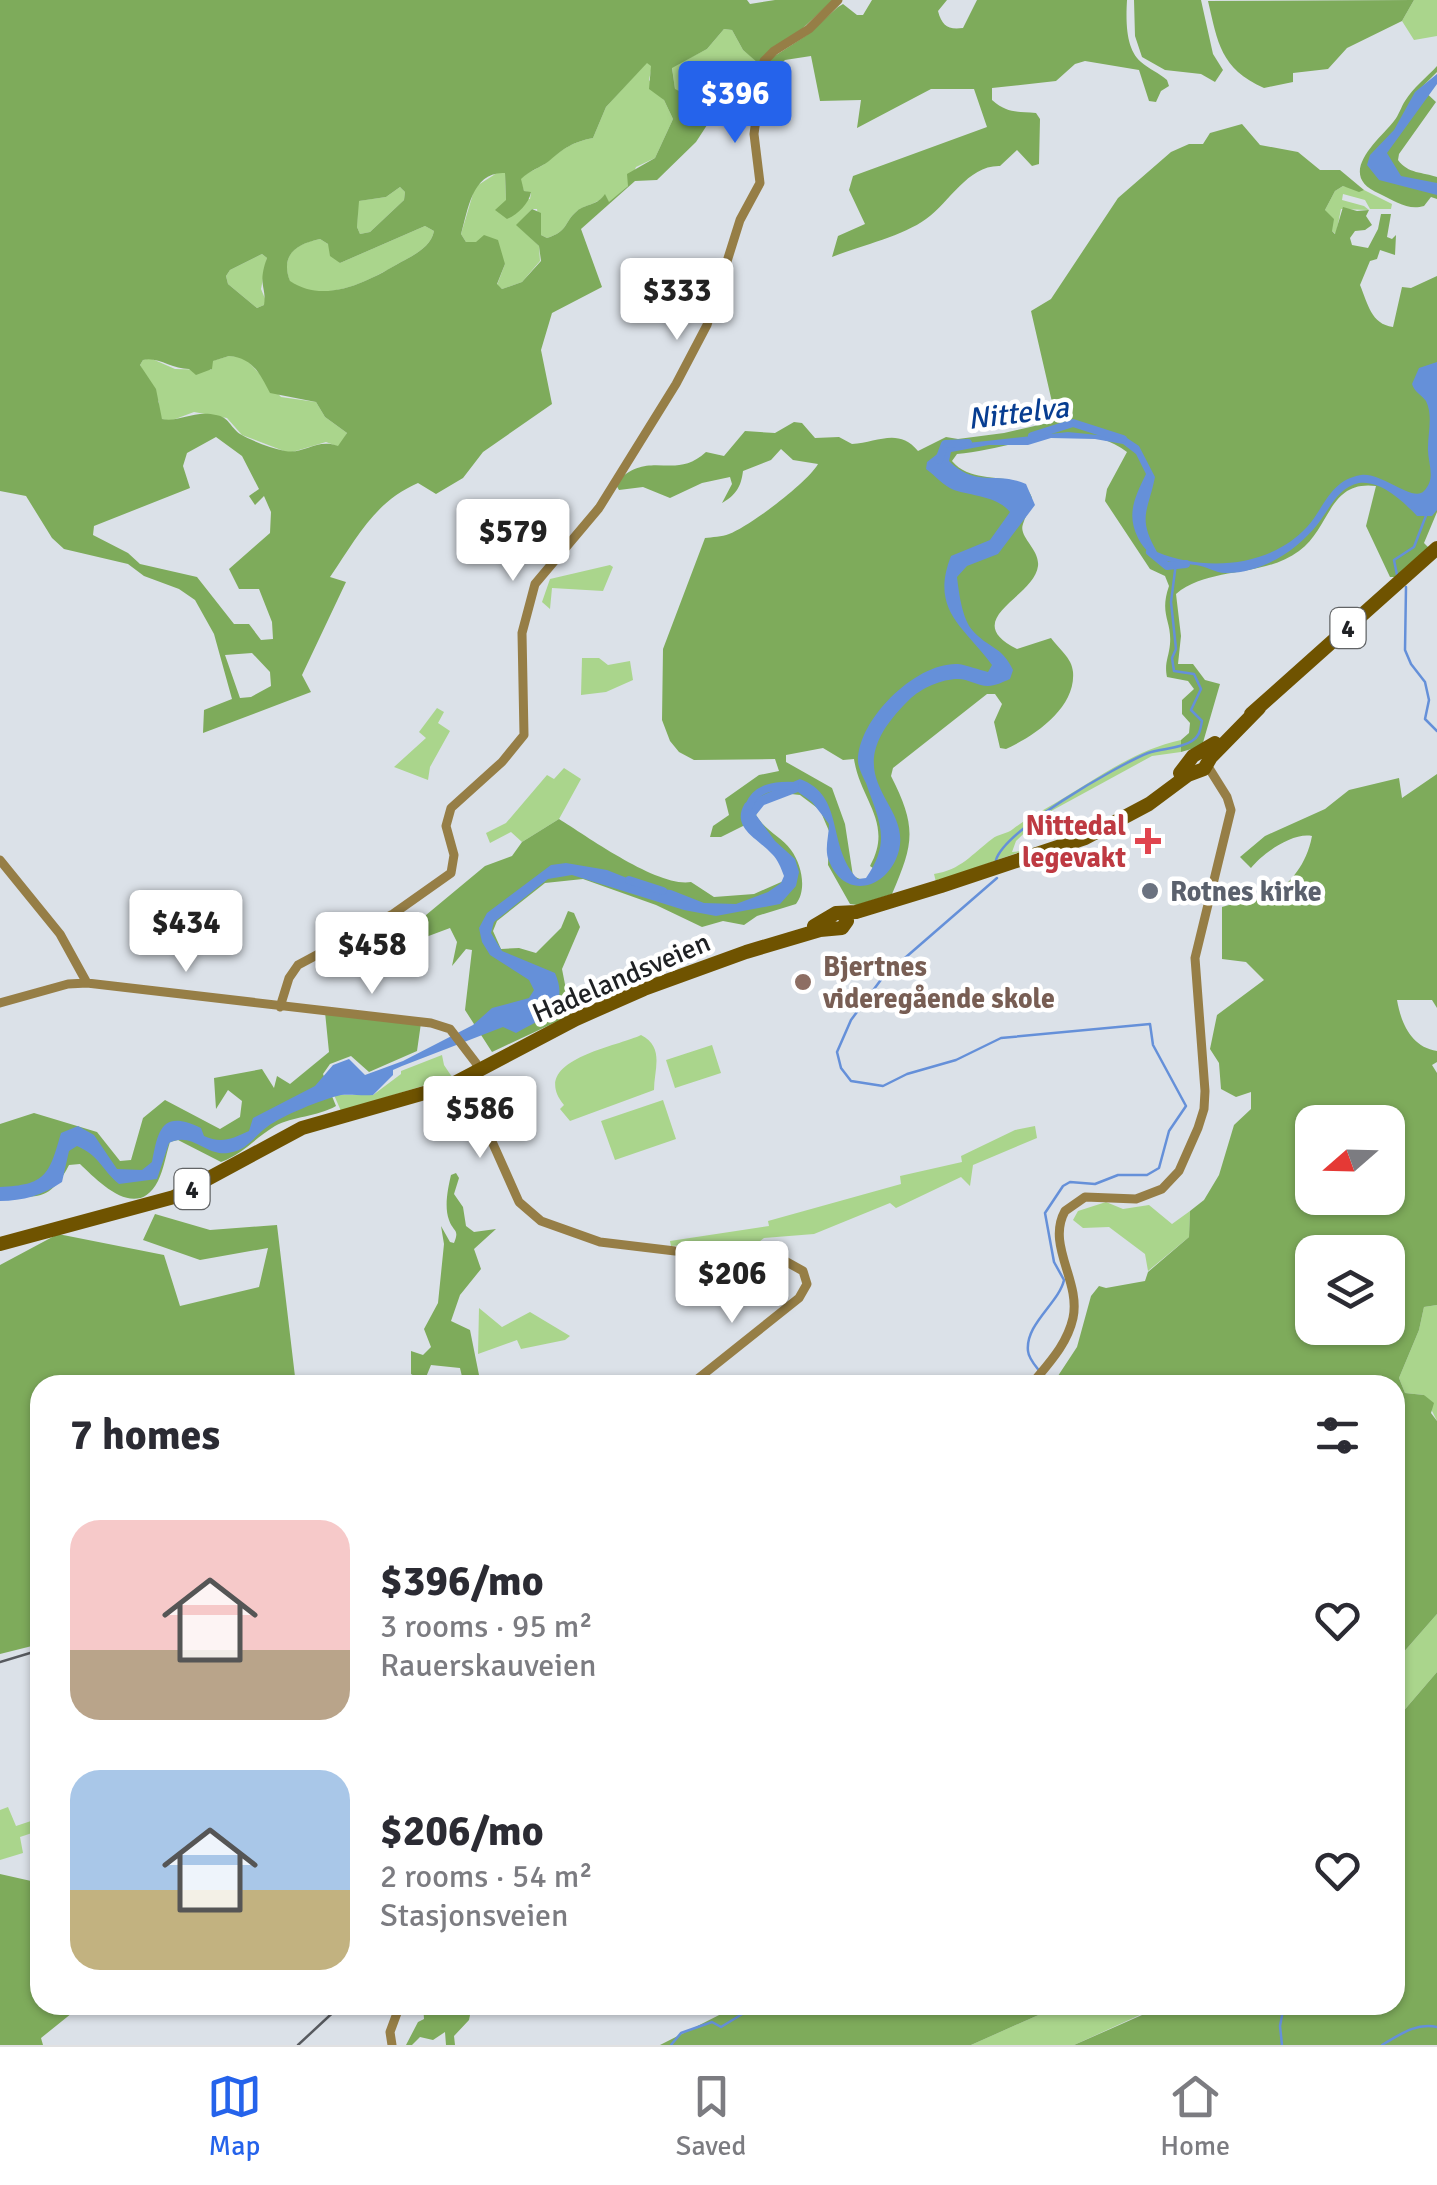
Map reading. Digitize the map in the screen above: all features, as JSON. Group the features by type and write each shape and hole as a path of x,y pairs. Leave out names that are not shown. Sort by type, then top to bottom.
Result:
{"highway":[{"name":"Hadelandsveien","path":"0,1244 166,1200 297,1130 441,1087 473,1062 518,1050 612,1002 746,952 1071,844 1138,810 1200,764 1437,548"}],"street":[{"path":"280,1007 298,965 394,914 451,873 454,855 446,826 450,808 502,762 524,735 522,640 532,590 549,564 591,520 701,338 740,220 758,188 760,173 754,134 764,61 809,29 838,0"},
{"path":"1039,1375 1068,1335 1075,1306 1073,1281 1058,1236 1062,1214 1085,1197 1136,1198 1162,1190 1181,1167 1203,1114 1205,1091 1195,958 1231,810 1229,800 1200,764"},
{"path":"0,860 60,934 87,983"},
{"path":"0,1003 68,984 87,983 431,1023 450,1028 473,1062"},
{"path":"441,1087 445,1100 470,1107 482,1117 519,1202 541,1221 600,1242 675,1251 747,1253 785,1261 803,1272 807,1284 799,1298 703,1375"},
{"path":"392,2045 390,2032 396,2015"}],"green space":[{"path":"0,0 747,0 750,4 833,0 760,61 754,91 709,122 696,142 657,180 635,181 581,229 602,287 552,313 541,350 552,404 483,452 463,478 436,494 418,483 389,500 368,522 330,577 346,582 302,675 311,692 203,733 204,710 232,699 214,634 195,600 128,564 64,549 52,538 26,496 0,491","holes":["724,29 732,30 743,50 758,63 753,75 738,88 685,94 675,89 672,68 707,49","647,63 651,66 649,89 664,100 673,119 655,158 627,174 628,186 609,202 605,194 599,201 581,208 562,230 547,238 541,235 541,213 532,209 516,225 539,246 541,261 522,282 502,289 497,284 505,264 498,240 484,235 476,242 466,242 461,234 478,185 485,178 505,173 506,200 495,210 507,219 530,196 521,179 569,146 593,138 606,107","400,187 405,192 404,200 370,232 360,234 359,201 386,197","425,226 434,231 421,250 347,288 318,291 290,281 287,264 297,248 320,239 328,244 330,256 340,263","262,254 267,258 264,305 257,308 228,284 226,276 230,270","229,356 244,360 259,373 270,393 316,402 325,417 347,433 338,446 323,444 292,452 250,439 216,415 162,419 156,389 140,365 143,360 154,360 189,369 196,375 212,369 213,361","216,437 242,456 259,489 249,496 255,505 264,496 271,512 270,533 229,569 239,589 259,589 272,622 273,639 261,640 249,624 234,624 197,577 140,564 128,553 93,535 94,526 190,488 183,466 187,453","252,653 270,672 271,686 251,697 240,698 225,655"]},
{"path":"872,0 947,0 938,11 944,23 963,28 977,0 1127,0 1132,50 1169,86 1161,91 1156,102 1149,101 1139,70 1085,61 1075,64 1056,81 992,88 992,100 1003,108 1036,113 1040,119 1039,164 1032,166 1017,150 1000,166 978,171 917,225 832,257 838,236 865,224 849,190 853,176 987,127 974,89 931,89 857,128 861,100 820,101 811,56 785,60 766,79 770,59 807,35 838,7 843,4 863,15"},
{"path":"1134,0 1201,0 1213,54 1223,70 1215,82 1201,74 1165,70 1142,57 1135,36"},
{"path":"1414,0 1437,0 1437,36 1414,40 1402,21"},
{"path":"1414,0 1402,21 1347,48 1328,69 1293,73 1293,82 1264,88 1238,72 1223,53 1208,1"},
{"path":"724,29 732,30 743,50 758,62 752,75 742,85 722,92 675,90 672,67 707,49"},
{"path":"647,62 652,66 649,80 673,119 655,158 636,167 628,186 609,203 605,195 580,209 562,230 547,238 541,235 537,209 532,209 517,225 539,246 540,261 522,282 502,289 497,285 505,264 476,242 466,242 461,234 475,187 500,171 505,173 506,200 530,199 531,193 524,191 520,179 569,146 593,138 606,107"},
{"path":"1437,66 1437,72 1421,88 1436,102 1398,160 1411,170 1437,177 1437,199 1431,197 1424,206 1407,206 1367,186 1360,168 1408,96"},
{"path":"1242,124 1260,145 1298,152 1320,170 1340,170 1364,190 1343,186 1335,191 1325,210 1334,219 1332,231 1335,234 1343,207 1369,210 1366,216 1372,225 1355,231 1350,238 1352,245 1368,248 1381,214 1391,214 1387,237 1392,239 1396,235 1395,255 1380,250 1377,259 1370,261 1360,285 1371,312 1380,322 1393,327 1402,287 1411,288 1437,276 1437,512 1424,543 1429,548 1396,577 1390,577 1366,526 1376,486 1360,486 1339,498 1299,551 1269,565 1204,579 1176,594 1181,636 1178,664 1193,664 1205,680 1220,684 1202,746 1181,752 1181,740 1189,733 1190,723 1182,714 1182,700 1194,689 1188,681 1167,677 1170,636 1165,604 1169,586 1165,576 1150,569 1105,501 1107,489 1127,452 1108,441 1067,435 957,454 952,461 959,468 975,475 1021,483 1031,495 1032,503 1022,529 1038,566 1034,578 997,618 995,628 1001,638 1017,649 1051,638 1070,662 1072,685 1061,709 1051,719 1006,749 1000,748 994,722 1002,704 995,694 987,694 893,768 891,776 905,809 910,835 892,894 850,904 828,865 829,831 820,810 800,795 791,794 763,802 756,815 795,856 802,877 796,904 757,916 744,925 723,921 702,927 656,905 583,879 545,883 497,921 493,931 501,949 519,948 536,953 561,928 568,911 574,913 580,927 562,969 571,1015 492,1052 465,1010 472,950 466,949 452,966 457,942 450,928 359,962 347,958 405,938 408,930 485,866 512,856 522,842 559,819 643,869 677,882 691,882 714,897 754,894 788,879 786,859 745,825 721,837 710,837 713,826 729,815 725,799 759,775 779,771 775,759 694,760 679,752 662,720 663,649 705,538 726,535 750,522 791,492 818,464 793,460 781,449 771,460 743,471 737,490 722,503 732,484 730,477 702,483 670,498 643,487 619,490 615,483 640,467 683,464 706,452 724,456 745,431 775,433 794,422 802,423 815,438 839,437 852,444 895,438 918,451 946,437 1004,433 1052,422 1055,415 1031,311 1051,299 1118,198 1171,152 1189,144 1203,144 1210,133","holes":["823,748 843,760 854,759 877,824 876,851 870,866 880,873 869,883 853,876 845,824 832,788 786,762 786,755"]},
{"path":"1343,186 1364,190 1392,204 1391,209 1370,209 1365,200 1343,194 1342,200 1369,210 1341,209 1336,234 1325,210 1335,191"},
{"path":"400,187 405,192 404,200 370,232 360,234 358,201 386,197"},
{"path":"425,226 434,231 426,246 361,283 318,291 290,282 289,258 303,244 320,239 340,263"},
{"path":"262,254 267,258 261,289 266,301 257,308 228,284 226,276 230,270"},
{"path":"244,357 281,397 316,402 325,417 347,433 339,447 326,442 289,453 242,435 227,418 194,412 170,421 162,419 159,402 140,365 143,360 150,358 175,369 211,370 212,361"},
{"path":"613,567 603,591 552,588 550,609 542,602 550,579"},
{"path":"582,658 599,658 608,665 630,661 633,680 606,692 581,695"},
{"path":"437,708 444,712 438,723 450,731 430,767 428,780 394,767 426,738 419,732"},
{"path":"1181,740 1181,752 1152,756 1042,816 1016,841 1012,852 1022,851 936,882 934,874 959,865 994,837 1011,831 1111,769"},
{"path":"564,768 581,779 559,819 522,842 511,832 490,843 486,833 506,823 547,775 554,779"},
{"path":"1437,774 1437,1008 1432,1000 1397,1000 1409,1033 1420,1045 1437,1051 1437,1062 1432,1065 1437,1073 1437,1305 1424,1307 1400,1375 1059,1375 1077,1347 1091,1296 1099,1286 1145,1281 1148,1272 1189,1237 1190,1211 1204,1200 1219,1175 1234,1125 1251,1109 1251,1092 1236,1097 1221,1089 1219,1063 1210,1049 1217,1015 1264,980 1246,962 1222,959 1222,907 1254,898 1267,902 1296,873 1312,836 1296,837 1279,845 1251,868 1240,857 1265,836 1325,809 1349,790 1399,778 1402,798"},
{"path":"325,1012 421,1023 417,1051 369,1072 351,1056 330,1064 323,1074 336,1106 275,1126 221,1162 178,1140 170,1142 158,1181 140,1198 118,1195 80,1164 69,1165 55,1186 41,1195 0,1196 0,1124 34,1113 97,1132 120,1161 131,1160 143,1118 165,1100 220,1129 240,1117 242,1101 228,1090 216,1109 214,1078 262,1069 274,1088 277,1076 290,1084 329,1052"},
{"path":"641,1035 656,1052 654,1090 570,1121 560,1109 564,1105 556,1090 557,1077 566,1066"},
{"path":"712,1045 721,1073 675,1088 666,1060"},
{"path":"442,1055 452,1077 341,1111 334,1095 373,1095 401,1071"},
{"path":"663,1100 676,1139 615,1160 601,1121"},
{"path":"1035,1126 1037,1138 973,1165 970,1186 961,1177 896,1208 890,1203 814,1234 764,1238 755,1245 729,1242 671,1246 670,1241 769,1226 768,1221 901,1184 900,1176 962,1162 961,1156 1015,1130"},
{"path":"456,1173 459,1178 454,1194 463,1207 466,1226 474,1232 496,1229 474,1249 481,1269 460,1295 451,1321 470,1330 479,1375 462,1375 460,1368 431,1365 427,1375 413,1375 411,1351 423,1355 431,1347 424,1329 438,1303 444,1244 441,1226 450,1242 454,1243 456,1238 447,1203 451,1175"},
{"path":"1106,1202 1123,1209 1149,1205 1172,1224 1190,1211 1189,1237 1148,1271 1145,1254 1109,1227 1083,1228 1073,1220 1078,1211"},
{"path":"155,1214 210,1230 277,1225 295,1375 30,1375 30,1646 0,1654 0,1265 58,1234 164,1255 180,1306 259,1287 268,1248 200,1260 143,1240"},
{"path":"1437,1305 1437,1421 1424,1395 1405,1393 1405,1375 1400,1375 1424,1307"},
{"path":"479,1308 502,1327 530,1312 570,1336 521,1349 517,1340 478,1354"},
{"path":"1405,1393 1424,1395 1434,1403 1431,1413 1437,1421 1437,1614 1405,1651"},
{"path":"1437,1614 1437,1672 1405,1709 1405,1651"},
{"path":"1437,1672 1437,2045 1074,2045 1142,2015 1405,2015 1405,1709"},
{"path":"8,1807 16,1826 30,1821 30,1834 20,1837 23,1853 0,1860 0,1810"},
{"path":"0,1874 30,1881 30,2015 70,2015 41,2038 43,2045 0,2045"},
{"path":"424,2015 470,2015 454,2036 455,2045 446,2045 445,2032 433,2040 420,2037 406,2045 418,2022"},
{"path":"719,2015 1038,2015 971,2045 660,2045"},
{"path":"1038,2015 1140,2015 1074,2045 971,2045"}],"water":[{"path":"1437,74 1437,84 1387,153 1401,176 1437,183 1437,195 1379,180 1367,165 1370,155 1394,130 1415,92"},
{"name":"Nittelva","path":"1437,362 1437,510 1432,516 1417,516 1384,488 1367,483 1352,485 1288,552 1252,570 1222,573 1162,560 1149,552 1134,529 1132,513 1146,474 1136,454 1123,444 1051,438 1028,445 989,445 951,452 949,461 968,474 1026,484 1035,505 998,554 967,566 957,577 969,626 1004,656 1013,670 1010,679 993,685 958,679 932,685 909,700 885,728 875,751 875,771 897,822 900,839 896,859 881,878 872,884 852,885 835,873 827,852 829,824 812,802 798,792 764,805 756,815 775,841 795,859 799,872 796,886 780,904 716,916 572,875 548,879 494,922 491,933 502,951 555,973 559,985 557,1003 536,1022 516,1033 503,1027 393,1070 393,1075 373,1095 341,1095 302,1108 273,1123 235,1151 220,1153 185,1140 169,1143 157,1179 119,1184 96,1158 77,1146 69,1151 62,1182 32,1196 0,1201 0,1187 27,1184 43,1175 61,1133 78,1126 94,1135 117,1169 142,1170 152,1162 160,1132 170,1122 201,1128 204,1136 210,1138 232,1138 249,1131 253,1118 315,1086 333,1065 349,1059 365,1075 403,1061 473,1025 492,1008 529,998 534,990 529,980 490,955 479,928 487,913 551,865 566,863 607,870 704,903 736,904 768,892 784,876 774,856 743,826 741,812 745,803 800,779 824,797 848,866 858,879 866,878 881,842 879,820 858,763 868,728 892,696 925,672 958,664 988,672 992,665 953,616 944,590 951,556 990,540 1010,512 991,500 950,488 926,469 927,462 949,445 1068,432 1127,438 1139,446 1155,477 1146,522 1157,552 1196,562 1236,562 1275,551 1292,540 1307,527 1335,488 1351,478 1369,475 1412,493 1424,491 1431,475 1429,412 1426,401 1412,384 1419,368"}],"waterway":[{"name":"Nittelva","path":"1032,436 1073,423 1123,439"},
{"name":"Nittelva","path":"939,460 945,444 968,443"},
{"path":"1397,575 1394,560 1414,547 1427,513"},
{"name":"Nittelva","path":"1150,552 1167,566 1186,564"},
{"path":"996,860 1019,832 1088,785 1148,753 1182,746 1198,735 1202,721 1191,710 1201,689 1194,674 1174,671 1172,658 1176,649 1171,602 1176,563"},
{"path":"1406,587 1405,650 1425,682 1429,700 1425,719 1437,731"},
{"name":"Nittelva","path":"749,806 756,795 768,789 795,786"},
{"path":"997,878 883,977 851,1020 837,1052 841,1068 851,1081 883,1086 907,1074 956,1060 1001,1038 1150,1024 1153,1045 1186,1106 1169,1131 1159,1168 1147,1175 1118,1175 1095,1184 1070,1182 1045,1213 1054,1262 1064,1280 1028,1341 1031,1360 1042,1375"},
{"name":"Nittelva","path":"629,880 663,891"},
{"path":"671,2045 681,2033 712,2022 721,2027 741,2015"},
{"path":"1282,2015 1282,2045"},
{"path":"1382,2045 1415,2028 1437,2027"}],"railway":[{"path":"0,1662 30,1653"},
{"path":"298,2045 330,2015"}],"place":[{"name":"Nittedal legevakt","path":"1148,841"},
{"name":"Rotnes kirke","path":"1150,891"},
{"name":"Bjertnes videregående skole","path":"803,982"}]}
